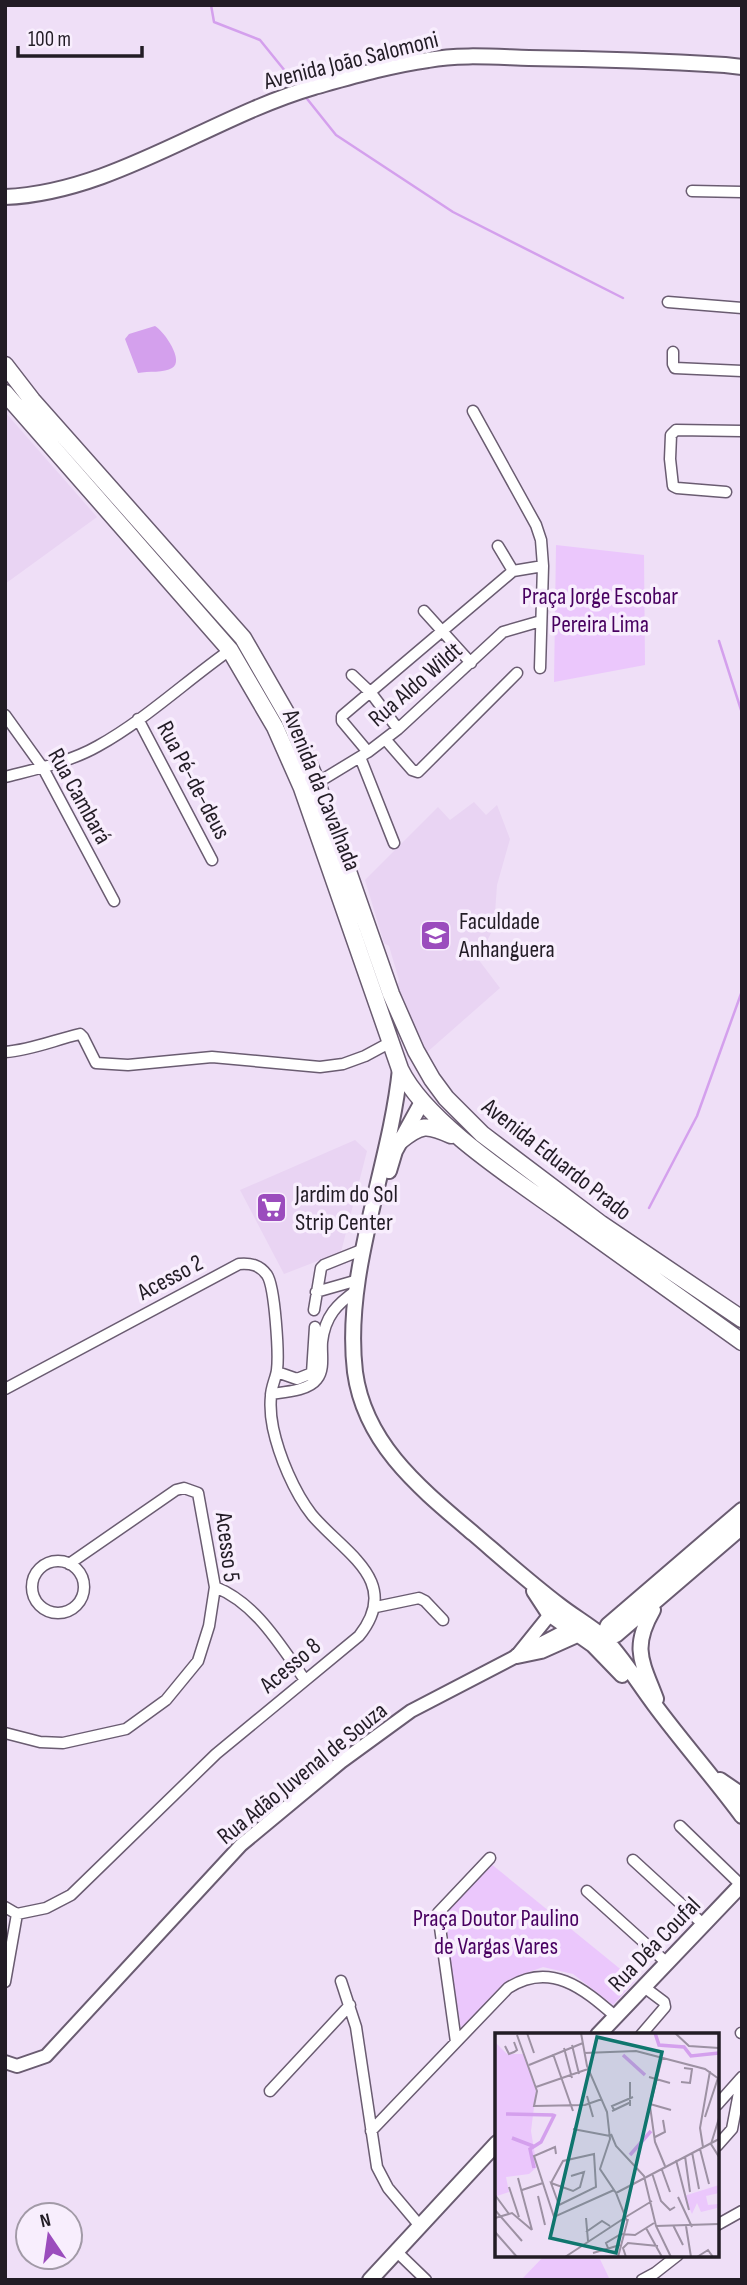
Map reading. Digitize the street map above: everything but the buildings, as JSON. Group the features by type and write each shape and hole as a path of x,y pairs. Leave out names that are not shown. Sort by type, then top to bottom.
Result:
{"main road":[{"name":"Avenida João Salomoni","path":"5,197 28,196 74,186 122,168 257,106 314,87 428,59 535,58 742,65"},
{"name":"Avenida da Cavalhada","path":"5,365 32,400 243,638 289,718 317,783 391,994"},
{"name":"Avenida da Cavalhada","path":"5,393 230,650 275,727 324,848 400,1069 395,1111 364,1249 354,1331 355,1371 361,1399 382,1443 398,1466 418,1487 527,1581 661,1714"},
{"path":"324,848 343,888 357,895"},
{"path":"352,929 363,929 384,973"},
{"path":"391,994 405,1050 421,1085 422,1102"},
{"name":"Avenida Eduardo Prado","path":"391,994 424,1067 446,1098 482,1135 601,1224 742,1319"},
{"name":"Avenida Eduardo Prado","path":"400,1069 407,1084 422,1102 464,1140 508,1175 742,1342"},
{"name":"Avenida da Cavalhada","path":"375,1200 387,1177 395,1151 422,1102"},
{"path":"400,1141 415,1128 432,1126 464,1140"},
{"path":"630,1682 609,1653 603,1637 608,1625 742,1510"},
{"path":"517,1656 541,1651 568,1622 603,1637 616,1635 742,1527"},
{"path":"657,1602 643,1628 639,1643 642,1662 661,1714"},
{"name":"Avenida da Cavalhada","path":"568,1622 603,1637 742,1816"},
{"name":"Avenida da Cavalhada","path":"710,1773 742,1795"},
{"name":"Rua Déa Coufal","path":"600,2033 741,1885"},
{"path":"370,2280 495,2145"}],"street":[{"path":"692,191 742,191"},
{"path":"668,302 742,308"},
{"path":"673,352 675,368 742,371"},
{"path":"473,411 536,524 541,540 543,566 540,668"},
{"path":"726,492 675,488 670,459 671,435 676,430 742,431"},
{"path":"498,546 513,571"},
{"path":"394,843 364,755 341,718 513,571 543,566"},
{"path":"424,611 471,663"},
{"name":"Rua Aldo Wildt","path":"317,783 364,755 398,729 504,632 541,621"},
{"path":"5,777 43,768 97,747 230,650"},
{"path":"385,739 412,771 418,772 517,673"},
{"path":"352,675 371,693 398,729"},
{"name":"Rua Cambará","path":"5,715 43,768 114,901"},
{"name":"Rua Pé-de-deus","path":"138,719 212,860"},
{"path":"5,1052 48,1045 80,1034 92,1059 101,1063 128,1065 212,1057 320,1067 343,1064 391,1042"},
{"path":"314,1310 318,1274 324,1265 364,1249"},
{"name":"Acesso 2","path":"5,1389 239,1264 249,1263 259,1267 271,1282 278,1354 277,1372"},
{"path":"316,1292 358,1285"},
{"path":"271,1394 306,1387 317,1379 323,1363 322,1340 332,1311 358,1285"},
{"path":"315,1327 312,1373 298,1378 277,1372 271,1394 273,1428 289,1475 312,1514 361,1564 374,1588 376,1606 419,1598 443,1620"},
{"name":"Acesso 5","path":"5,1733 40,1742 63,1743 126,1729 166,1700 198,1661 209,1626 215,1587 201,1499 192,1489 176,1490 69,1564"},
{"path":"54,1562 69,1564 77,1569 84,1586 79,1602 65,1612 47,1611 40,1606 32,1592 35,1576 40,1569 54,1562"},
{"path":"215,1587 231,1593 247,1605 305,1680"},
{"name":"Acesso 8","path":"17,1914 46,1908 71,1895 216,1754 359,1636 370,1622 376,1606"},
{"name":"Rua Adão Juvenal de Souza","path":"11,2064 46,2056 241,1845 341,1762 411,1711 517,1656 568,1622"},
{"path":"680,1826 741,1885"},
{"path":"456,2042 438,1913 490,1858"},
{"path":"633,1860 704,1925"},
{"path":"587,1891 667,1963"},
{"path":"5,1907 17,1914 5,1982"},
{"path":"371,2131 508,1988 520,1980 535,1976 554,1977 572,1983 615,2016"},
{"path":"341,1981 356,2027 377,2167 388,2189 420,2226"},
{"path":"643,2033 666,2007 664,2002 644,1987"},
{"path":"270,2091 350,2005"},
{"path":"719,2103 742,2077"},
{"path":"719,2144 732,2130 742,2077"},
{"path":"719,2224 742,2211"},
{"path":"396,2251 426,2280"},
{"path":"642,2280 656,2273 676,2257"}],"shaded area":[{"path":"155,326 172,346 175,364 165,371 138,373 125,339 129,334"},
{"path":"5,412 97,517 5,584"},
{"name":"Faculdade Anhanguera","path":"474,802 486,815 497,805 510,839 497,885 494,927 485,945 475,955 500,988 425,1054 411,1026 397,986 399,980 389,946 384,943 365,880 438,807 450,820"},
{"path":"355,1140 367,1151 341,1252 284,1274 240,1190"}],"green space":[{"name":"Praça Jorge Escobar Pereira Lima","path":"556,545 644,555 645,665 554,682"},
{"name":"Praça Doutor Paulino de Vargas Vares","path":"490,1863 635,1981 613,2005 573,1974 543,1967 510,1979 461,2029 442,1916"},
{"path":"543,2257 599,2257 610,2280 521,2280"}],"waterway":[{"path":"211,5 214,22 260,40 298,87"},
{"path":"304,95 336,135 453,212 623,298"},
{"path":"719,641 742,713"},
{"path":"649,1208 697,1116 742,991"}],"place":[{"name":"Faculdade Anhanguera","path":"436,935"},
{"name":"Jardim do Sol Strip Center","path":"272,1208"}]}
